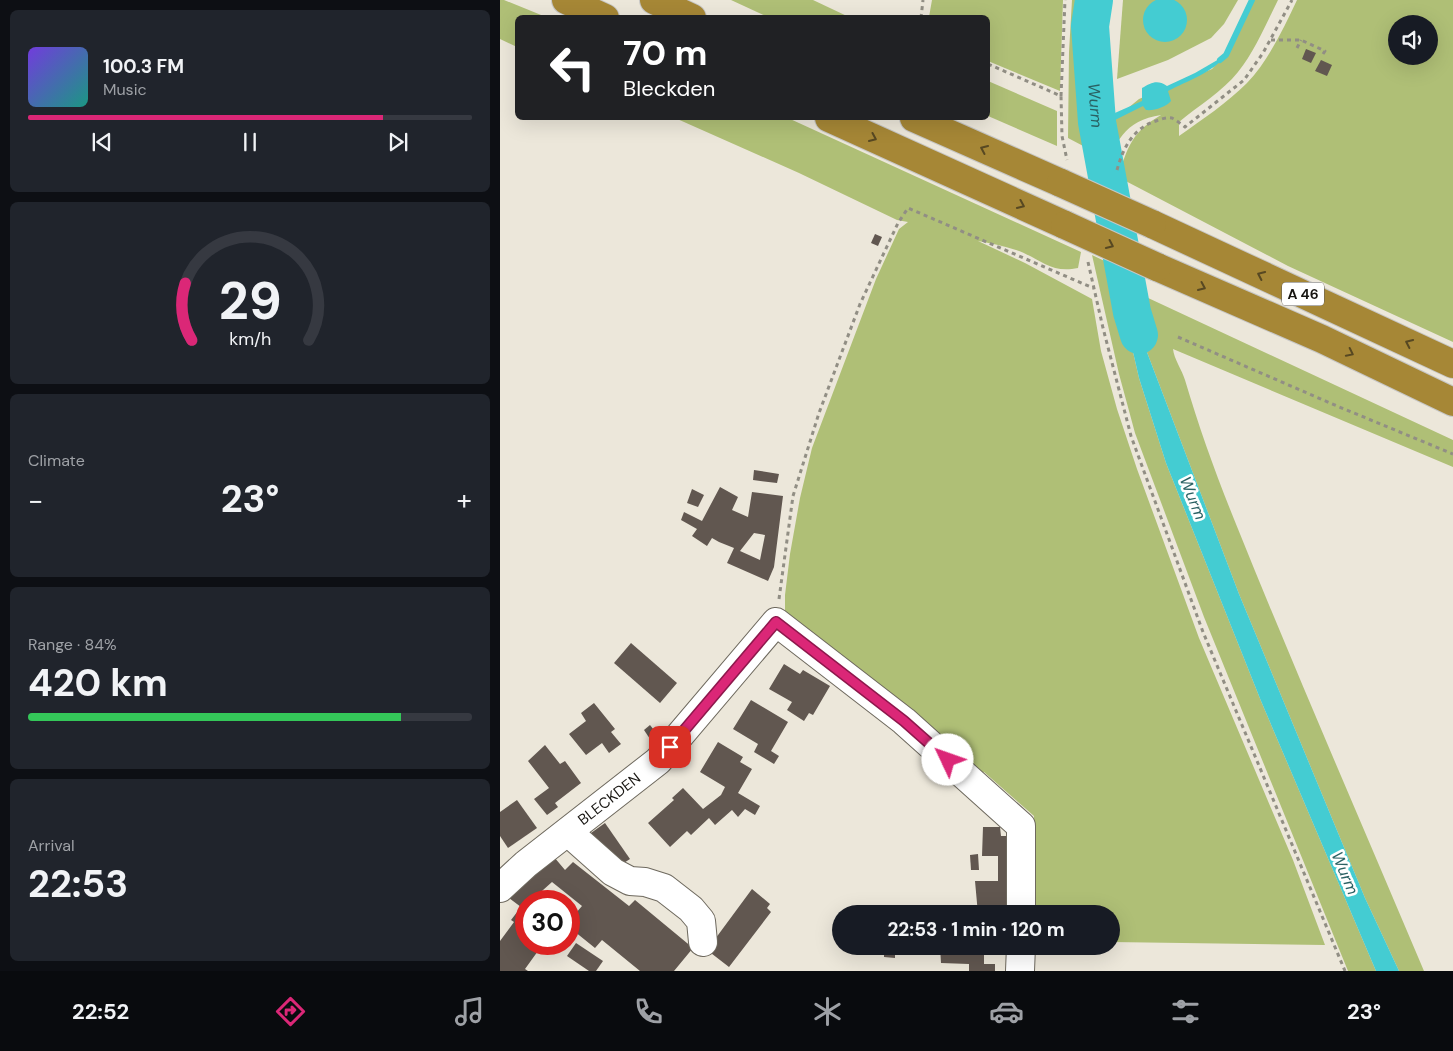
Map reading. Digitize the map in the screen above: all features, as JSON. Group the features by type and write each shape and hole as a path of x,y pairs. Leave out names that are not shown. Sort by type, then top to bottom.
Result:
{"highway":[{"path":"566,0 598,15"},
{"path":"654,0 686,15"},
{"name":"A 46","path":"833,120 1066,224 1157,267 1322,339 1453,402"},
{"name":"A 46","path":"919,120 1152,224 1453,364"}],"street":[{"name":"BLECKDEN","path":"500,888 526,864 658,761 776,622"},
{"path":"776,622 904,721 1021,826 1021,905"},
{"path":"568,832 613,872 630,881 645,882 664,888 691,909 701,921 703,942"},
{"path":"1020,971 1021,955"}],"path":[{"path":"921,15 923,0"},
{"path":"1061,96 1065,0"},
{"path":"1117,170 1120,157 1128,142 1137,132 1151,123 1168,118 1185,127 1244,80 1263,53 1292,0"},
{"path":"1270,40 1301,40 1325,51 1322,57"},
{"path":"1297,48 1301,40"},
{"path":"776,622 793,496 820,413 860,304 898,223 908,208 1094,288 1131,436 1148,483 1203,632 1345,971"},
{"path":"1178,337 1453,454"}],"green space":[{"path":"500,0 541,15 515,15 515,46 500,39"},
{"path":"731,0 813,0 845,15 764,15"},
{"path":"932,0 1063,0 1060,91 990,62 990,15 929,15"},
{"path":"1072,0 1088,0 1085,28 1087,148 1068,138"},
{"path":"1123,0 1238,0 1224,24 1211,38 1168,60 1117,79"},
{"path":"1253,0 1278,0 1244,64 1225,86 1179,122 1179,136 1214,111 1255,74 1275,44 1297,0 1453,0 1453,342 1288,266 1118,177 1132,141 1143,128 1161,115 1138,122 1123,135 1112,153 1106,175 1091,168 1091,130 1111,122 1139,99 1212,69 1232,46"},
{"path":"990,82 1057,111 1057,146 990,117"},
{"path":"680,120 792,120 1081,252 1078,268 1060,269 1016,250 978,241 1025,263 1092,299 1101,351 1117,409 1137,469 1199,638 1293,860 1325,945 1120,942 1120,905 1029,905 1034,816 984,772 975,777 785,616 785,595 790,554 800,498 812,448 876,279 899,229 908,222 897,220 799,173"},
{"path":"1092,255 1113,265 1139,378 1166,463 1261,701 1376,971 1348,971 1204,617 1135,433 1119,374"},
{"path":"1131,290 1453,440 1453,467 1173,349 1223,492 1424,971 1399,971 1365,898 1239,594 1145,347"}],"water":[{"path":"1156,-1 1174,-1 1181,4 1187,16 1186,29 1174,41 1156,41 1144,29 1144,11"},
{"path":"1088,0 1110,0 1104,58 1108,116 1142,101 1142,88 1154,82 1167,86 1195,73 1226,55 1207,71 1168,91 1171,101 1166,105 1149,110 1146,110 1143,106 1091,130 1091,168 1087,141 1085,96 1085,36"},
{"path":"1113,265 1131,290 1145,347 1239,594 1365,898 1399,971 1376,971 1261,701 1166,463 1139,378"}],"building":[{"path":"1306,49 1316,53 1311,63 1302,59"},
{"path":"1321,60 1332,65 1327,76 1315,71"},
{"path":"875,234 882,237 878,246 871,243"},
{"path":"754,470 779,474 777,483 753,480"},
{"path":"720,487 738,497 732,510 748,517 752,492 783,496 774,567 768,581 727,563 734,548 712,538 707,546 692,536 697,529 681,520 684,512 702,521","holes":["754,533 765,535 760,560 740,551"]},
{"path":"692,489 704,495 698,507 687,503"},
{"path":"631,643 677,683 660,703 614,663"},
{"path":"784,664 800,674 803,670 830,686 813,715 809,713 804,721 787,710 792,702 769,689"},
{"path":"751,700 788,722 771,751 779,756 774,764 754,752 758,744 733,729"},
{"path":"594,703 615,729 611,732 621,744 609,753 602,743 586,755 569,734 586,721 581,713"},
{"path":"650,725 657,734 650,739 644,730"},
{"path":"718,742 743,757 740,762 752,769 738,793 760,806 755,815 745,809 738,817 732,810 715,825 709,818 691,835 687,831 670,847 648,823 674,800 672,798 683,788 703,809 721,795 725,787 700,772"},
{"path":"545,745 560,764 565,761 581,783 555,803 558,807 547,815 534,799 549,788 528,761"},
{"path":"517,800 537,828 508,848 500,836 500,812"},
{"path":"605,823 630,859 616,868 591,833"},
{"path":"983,827 1000,827 1001,836 1015,836 1013,905 977,905 975,881 998,881 998,856 982,856"},
{"path":"978,854 979,870 971,870 970,855"},
{"path":"554,857 565,870 573,862 629,906 635,900 693,948 674,971 640,971 602,940 595,948 580,936 580,908 582,906 580,904 580,890 562,890 552,882 543,890 518,890"},
{"path":"752,889 770,904 767,908 771,912 729,967 707,950"},
{"path":"515,893 515,902 509,898"},
{"path":"515,915 515,955 535,955 525,969 528,971 500,971 500,941 514,922 511,920"},
{"path":"580,946 603,961 596,971 589,971 567,956 580,955"},
{"path":"884,955 895,955 895,958 884,957"},
{"path":"941,955 984,955 984,964 995,964 995,971 969,971 969,964 941,963"}],"waterway":[{"name":"Wurm","path":"1094,0 1090,26 1097,122 1132,312 1139,335"},
{"path":"1220,60 1226,55 1252,0"}],"route":[{"path":"670,747 776,622 904,721 948,760"}]}
